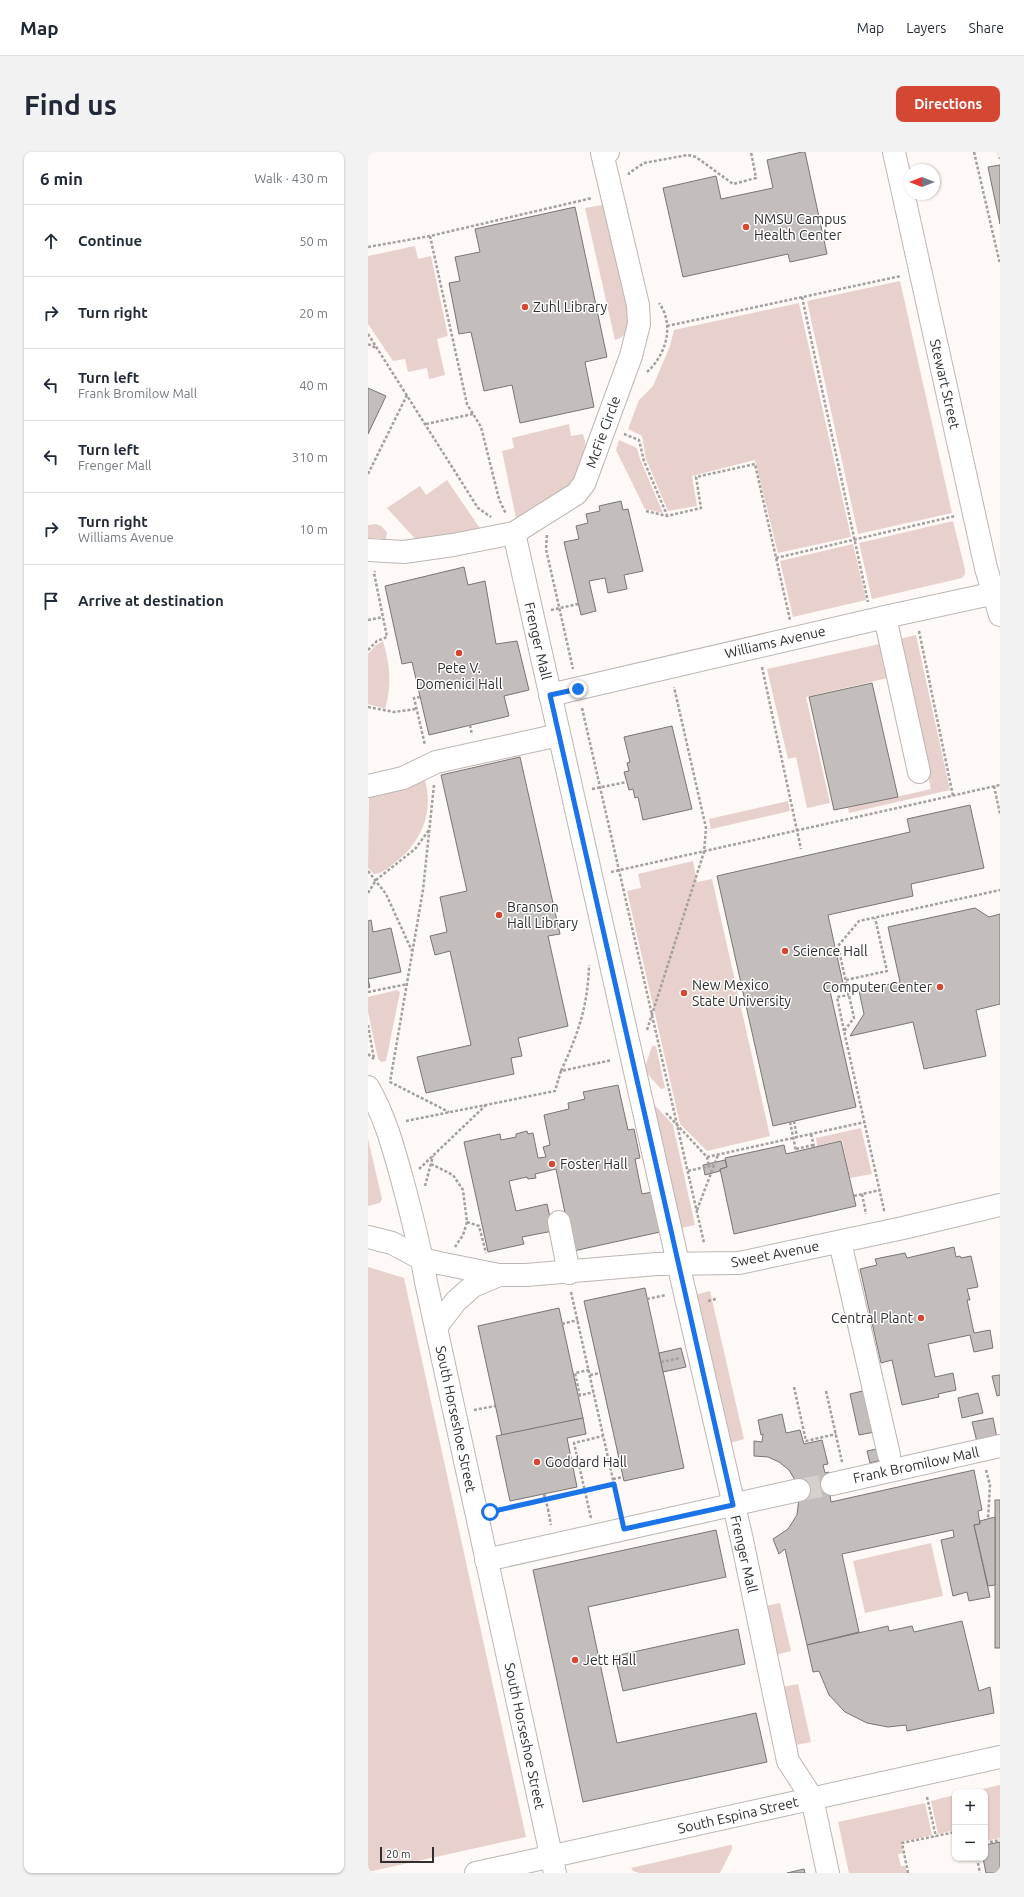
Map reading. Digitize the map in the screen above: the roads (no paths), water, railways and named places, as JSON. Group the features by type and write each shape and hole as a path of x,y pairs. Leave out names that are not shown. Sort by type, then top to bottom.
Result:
{"street":[{"name":"Stewart Street","path":"894,152 984,561 997,593 1000,615"},
{"name":"McFie Circle","path":"377,551 404,552 453,545 514,533 576,494 584,484 631,356 639,324 638,305 612,191 605,153"},
{"name":"Frenger Mall","path":"514,533 678,1263 742,1540 788,1761 812,1798"},
{"name":"Williams Avenue","path":"550,695 880,609 997,593"},
{"path":"880,609 919,772"},
{"path":"368,786 403,778 433,764 559,734"},
{"name":"South Horseshoe Street","path":"368,1087 379,1106 387,1125 422,1259 486,1560 554,1865"},
{"name":"Sweet Avenue","path":"368,1237 392,1243 422,1259 499,1275 570,1283 678,1263 739,1263 840,1242 1000,1205"},
{"path":"559,1222 570,1283"},
{"path":"840,1242 890,1455"},
{"name":"Sweet Avenue","path":"436,1327 456,1301 473,1286 499,1275"},
{"name":"Frank Bromilow Mall","path":"839,1482 991,1448"},
{"path":"486,1560 799,1490"},
{"name":"South Espina Street","path":"476,1873 554,1865 812,1798 1000,1757"},
{"path":"812,1798 828,1873"}],"tunnel":[{"path":"799,1490 832,1484"}],"place":[{"name":"NMSU Campus Health Center","path":"746,227"},
{"name":"Zuhl Library","path":"525,307"},
{"name":"Pete V. Domenici Hall","path":"459,653"},
{"name":"Branson Hall Library","path":"499,915"},
{"name":"Science Hall","path":"785,951"},
{"name":"Computer Center","path":"940,987"},
{"name":"New Mexico State University","path":"684,993"},
{"name":"Foster Hall","path":"552,1164"},
{"name":"Central Plant","path":"921,1318"},
{"name":"Goddard Hall","path":"537,1462"},
{"name":"Jett Hall","path":"575,1660"}]}
